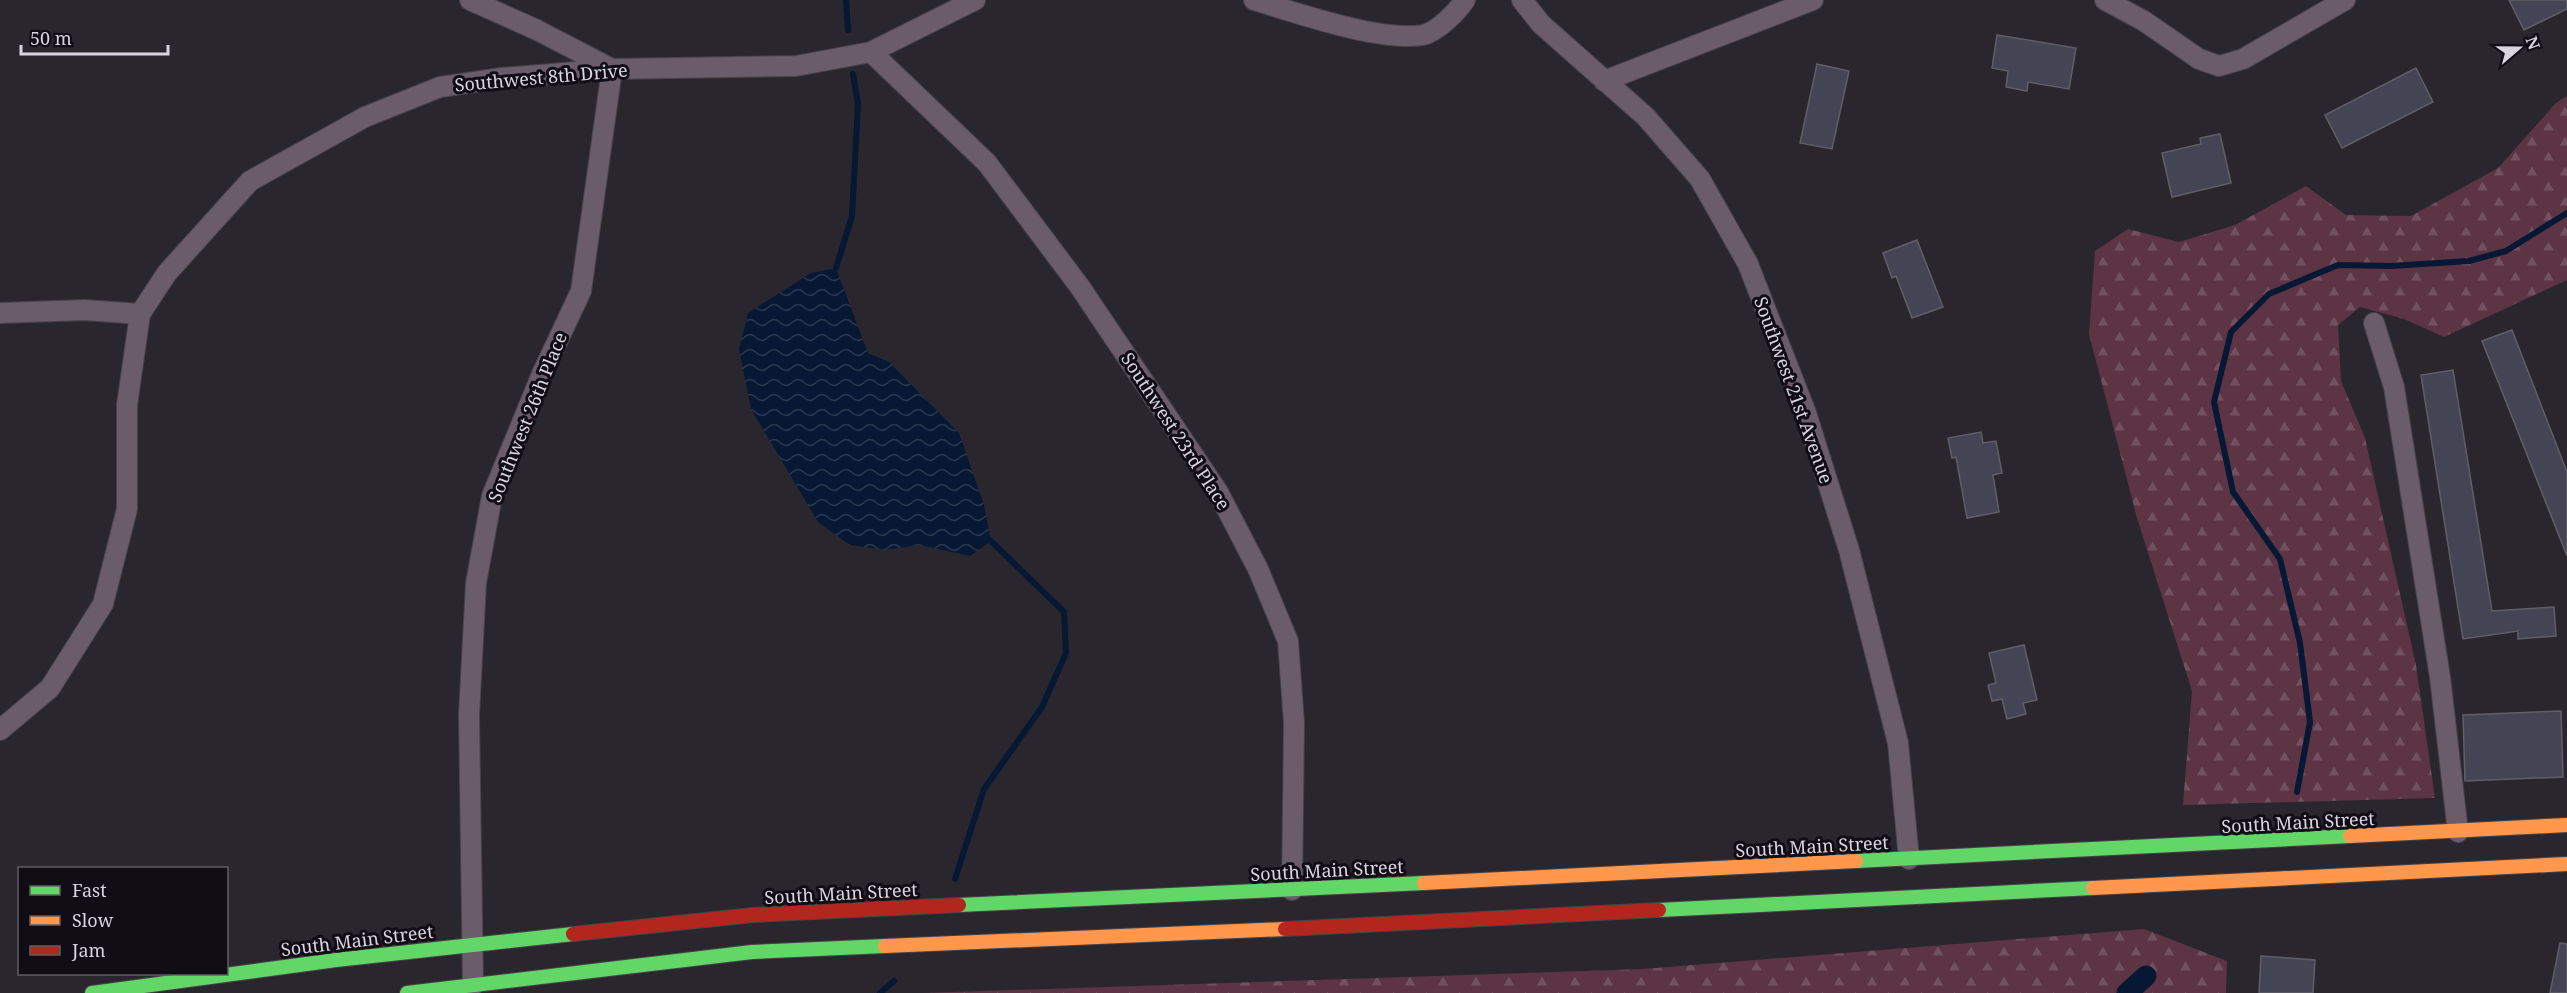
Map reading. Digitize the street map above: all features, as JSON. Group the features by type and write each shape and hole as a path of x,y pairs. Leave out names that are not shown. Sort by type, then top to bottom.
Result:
{"main road":[{"name":"South Main Street","path":"228,973 753,915 1292,895 1908,880 2458,852 2567,825"},
{"name":"South Main Street","path":"407,993 752,952 1292,924 1908,880 2458,852 2567,864"},
{"name":"South Main Street","path":"92,993 215,975"}],"street":[{"path":"470,0 537,30 612,69"},
{"name":"Southwest 8th Drive","path":"140,314 167,273 250,181 365,117 440,87 502,78 612,69 796,66 871,52 975,0"},
{"path":"1254,0 1326,22 1394,36 1425,35 1454,15 1465,0"},
{"name":"Southwest 21st Avenue","path":"1522,0 1541,24 1646,117 1700,179 1752,275 1806,413 1849,550 1898,743 1908,880"},
{"path":"1604,81 1813,0"},
{"path":"2104,0 2144,21 2199,59 2218,66 2244,59 2345,0"},
{"name":"Southwest 23rd Place","path":"871,52 987,163 1016,201 1080,287 1218,492 1258,569 1288,641 1294,723 1292,895"},
{"name":"Southwest 26th Place","path":"473,986 469,715 476,583 492,496 542,374 581,291 612,69"},
{"path":"0,313 85,310 140,314 127,405 127,509 103,604 50,688 0,730"},
{"path":"2374,323 2394,387 2440,677 2458,852"}],"green space":[{"path":"2567,96 2567,280 2444,337 2404,319 2360,307 2338,325 2341,381 2365,438 2416,665 2435,798 2183,805 2192,691 2137,518 2089,334 2095,251 2128,229 2179,242 2235,225 2306,186 2346,215 2411,216 2498,168 2556,103"},
{"path":"2144,929 2227,961 2226,993 924,993 1643,969"}],"water":[{"path":"836,268 868,353 889,362 959,433 984,505 991,541 970,556 920,545 884,550 850,545 818,522 751,409 739,349 748,313 811,273"}],"building":[{"path":"2509,0 2567,0 2567,9 2524,30"},
{"path":"1997,35 2076,48 2069,89 2028,82 2027,91 2006,87 2008,71 1992,68"},
{"path":"1817,64 1849,71 1832,149 1800,143"},
{"path":"2416,68 2433,102 2342,148 2325,115"},
{"path":"2220,134 2231,183 2172,197 2162,153 2201,144 2200,138"},
{"path":"1917,240 1943,307 1912,318 1896,276 1892,278 1883,253"},
{"path":"2512,330 2567,472 2567,556 2482,341"},
{"path":"2453,370 2492,611 2554,607 2556,636 2518,639 2518,631 2463,639 2421,375"},
{"path":"1981,432 1983,443 1996,441 2002,473 1993,475 1999,512 1967,518 1956,457 1952,458 1948,438"},
{"path":"2024,645 2037,700 2023,703 2026,714 2007,719 2002,699 1992,701 1988,685 1996,683 1989,653"},
{"path":"2561,711 2563,777 2465,781 2463,715"},
{"path":"2560,943 2567,944 2567,993 2550,993"},
{"path":"2261,956 2315,960 2313,993 2259,993"}],"waterway":[{"path":"846,0 848,30"},
{"path":"836,268 852,216 858,104 853,74"},
{"path":"2297,792 2310,722 2300,643 2280,559 2233,492 2214,402 2231,332 2269,294 2338,265 2391,266 2469,261 2506,251 2567,213"},
{"path":"955,879 984,789 1042,707 1066,653 1064,612 991,541"},
{"path":"2127,993 2146,976"},
{"path":"880,993 894,981"}],"traffic: fast":[{"path":"1856,861 2350,836"},
{"path":"959,905 1424,883"},
{"path":"1659,910 2093,888"},
{"path":"228,975 336,960 573,934"},
{"path":"407,993 752,952 885,946"},
{"path":"92,993 225,975"}],"traffic: slow":[{"path":"2350,836 2567,825"},
{"path":"1424,883 1856,861"},
{"path":"2093,888 2567,864"},
{"path":"885,946 1285,929"}],"traffic: jam":[{"path":"573,934 753,915 959,905"},
{"path":"1285,929 1659,910"}]}
